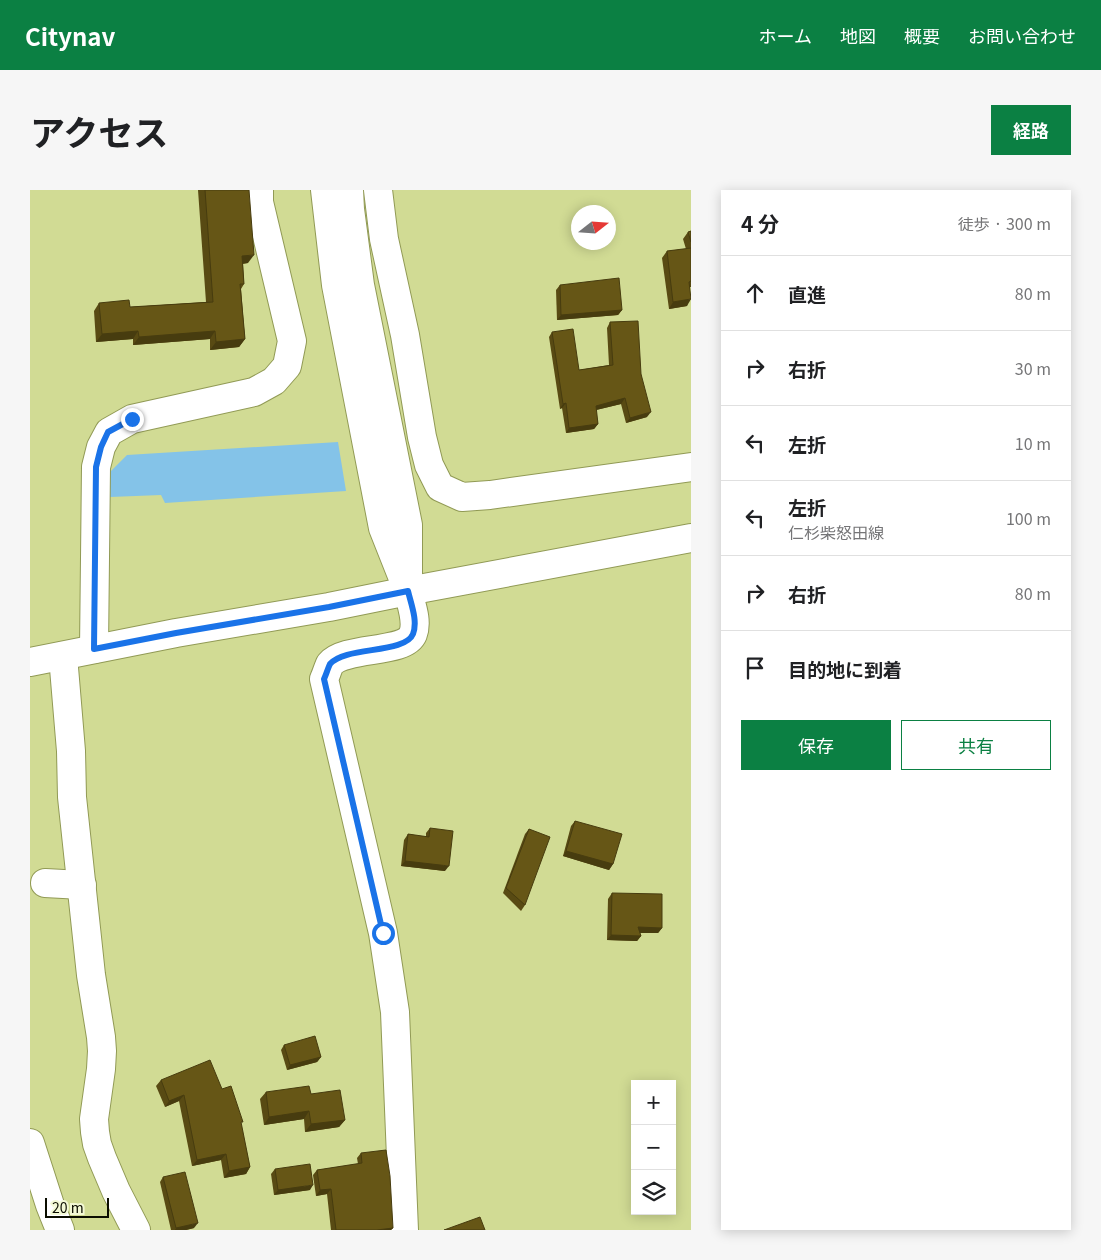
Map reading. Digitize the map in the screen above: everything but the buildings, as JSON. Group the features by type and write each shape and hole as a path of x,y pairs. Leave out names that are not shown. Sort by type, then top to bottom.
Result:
{"main road":[{"path":"94,649 96,467 101,447 108,432 132,419 254,392 274,381 287,366 292,341 260,202 259,190"},
{"path":"325,190 336,285 383,528 408,591"},
{"path":"349,190 360,285 408,525 408,591 414,623 413,635 404,643 342,657 330,664 324,679 383,933 395,1012 404,1230"},
{"path":"378,190 384,239 405,335 422,437 429,465 440,487 462,497 490,495 691,467"},
{"path":"30,662 176,633 329,607 691,538"},
{"path":"62,656 71,751 72,798 91,975 102,1051 94,1119 95,1132 102,1158 136,1230"},
{"path":"45,883 82,885"},
{"path":"30,1143 60,1230"}],"water":[{"path":"338,442 346,491 165,503 161,495 110,497 108,474 127,455"}],"route":[{"path":"132,419 108,432 101,447 96,467 94,649 408,591 414,623 413,635 404,643 342,657 330,664 324,679 383,933"}]}
